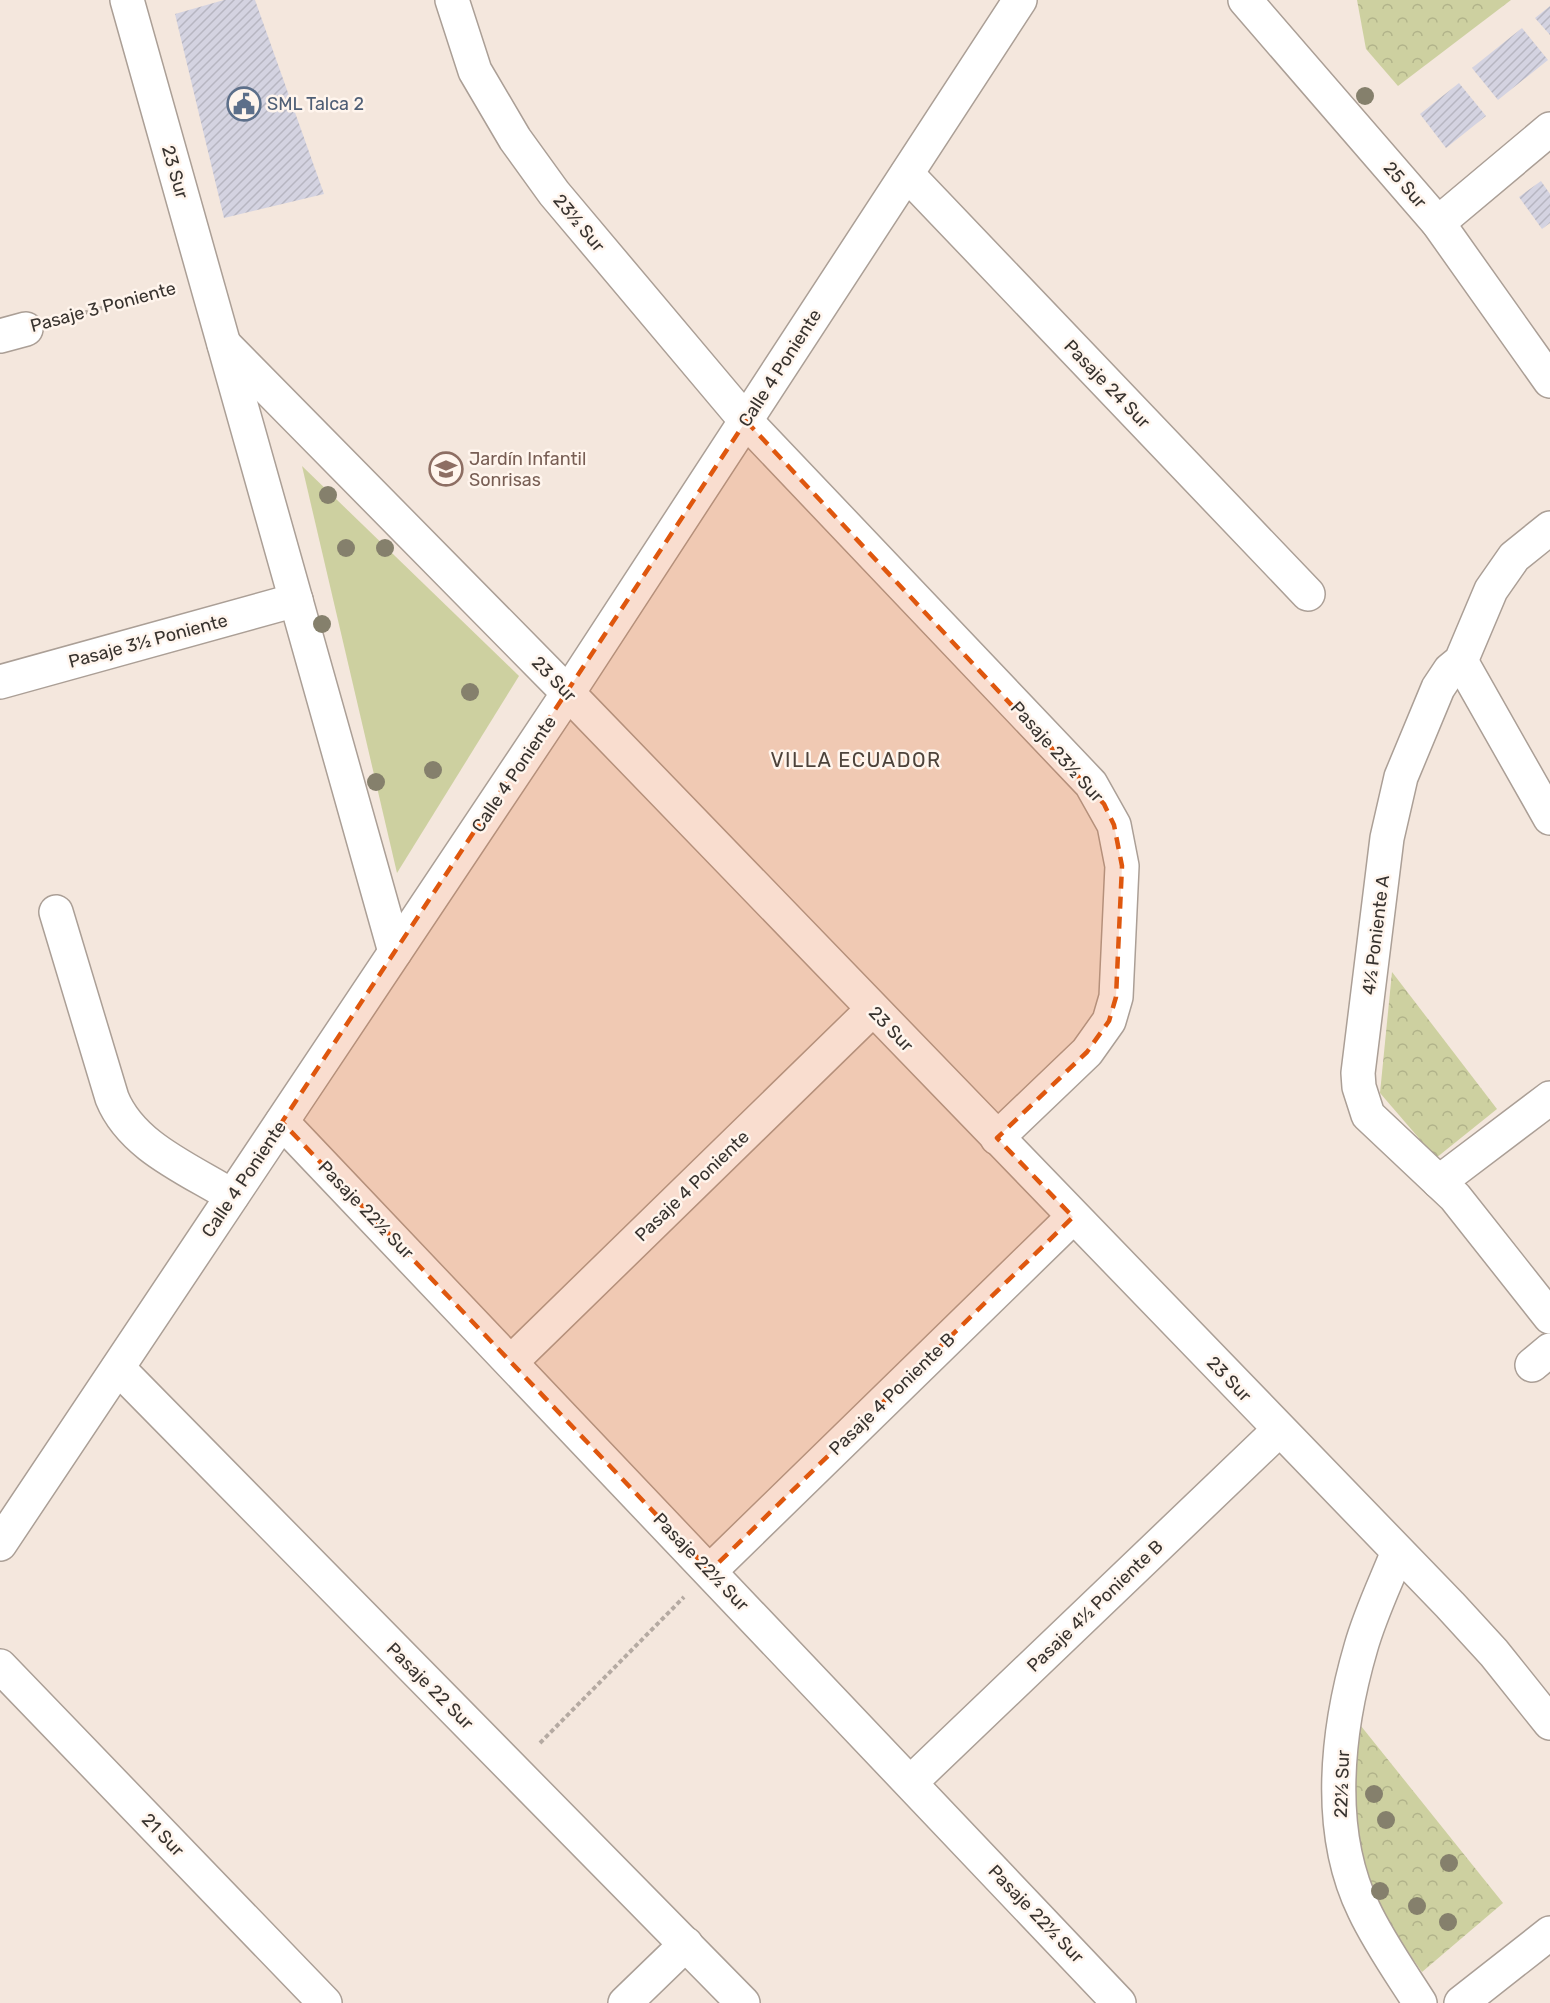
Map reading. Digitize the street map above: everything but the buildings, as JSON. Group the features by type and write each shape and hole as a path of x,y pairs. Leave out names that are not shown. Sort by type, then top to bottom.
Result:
{"street":[{"name":"23 Sur","path":"127,0 395,952"},
{"name":"23½ Sur","path":"452,0 475,71 515,139 554,193 746,421"},
{"name":"Calle 4 Poniente","path":"0,1544 568,693 1020,0"},
{"name":"25 Sur","path":"1245,0 1438,223 1549,377"},
{"path":"1438,223 1550,129"},
{"name":"Pasaje 24 Sur","path":"907,174 1308,594"},
{"name":"23 Sur","path":"224,344 568,693 1494,1653 1550,1723"},
{"name":"Pasaje 23½ Sur","path":"746,421 1090,784 1114,825 1122,866 1116,997 1109,1021 1087,1052 997,1138"},
{"name":"4½ Poniente A","path":"1550,528 1514,557 1500,574 1461,661 1450,670 1438,688 1401,777 1392,808 1358,1073 1359,1087 1368,1114 1474,1219 1550,1317"},
{"name":"Pasaje 3½ Poniente","path":"0,682 296,600"},
{"path":"1461,661 1550,818"},
{"path":"56,912 112,1098 124,1123 146,1143 232,1196"},
{"name":"Pasaje 4 Poniente","path":"511,1362 872,1010"},
{"path":"1439,1182 1550,1098"},
{"name":"Pasaje 22½ Sur","path":"282,1122 1119,2003"},
{"name":"Pasaje 4 Poniente B","path":"710,1571 1073,1217"},
{"name":"Pasaje 22 Sur","path":"118,1368 743,2003"},
{"name":"Pasaje 4½ Poniente B","path":"911,1782 1279,1430"},
{"name":"22½ Sur","path":"1397,1554 1361,1646 1347,1703 1338,1816 1348,1862 1363,1909 1420,2003"},
{"name":"21 Sur","path":"0,1666 325,2003"},
{"path":"1461,2003 1550,1933"},
{"path":"624,2003 686,1944"}],"path":[{"name":"Pasaje 3 Poniente","path":"13,332 206,279"},
{"path":"513,1770 710,1571"}],"highlighted area":[{"path":"746,421 1104,804 1114,825 1122,866 1116,997 1109,1021 1087,1052 997,1138 1073,1217 710,1571 282,1122"}],"green space":[{"path":"1357,0 1511,0 1398,86 1366,49"},
{"path":"302,466 519,676 397,873"},
{"path":"1392,972 1497,1109 1436,1158 1380,1093"},
{"path":"1361,1726 1503,1903 1422,1972 1372,1901 1342,1775"}],"place":[{"name":"SML Talca 2","path":"244,104"},
{"name":"Jardín Infantil Sonrisas","path":"446,469"}],"district":[{"name":"VILLA ECUADOR","path":"856,760"}]}
